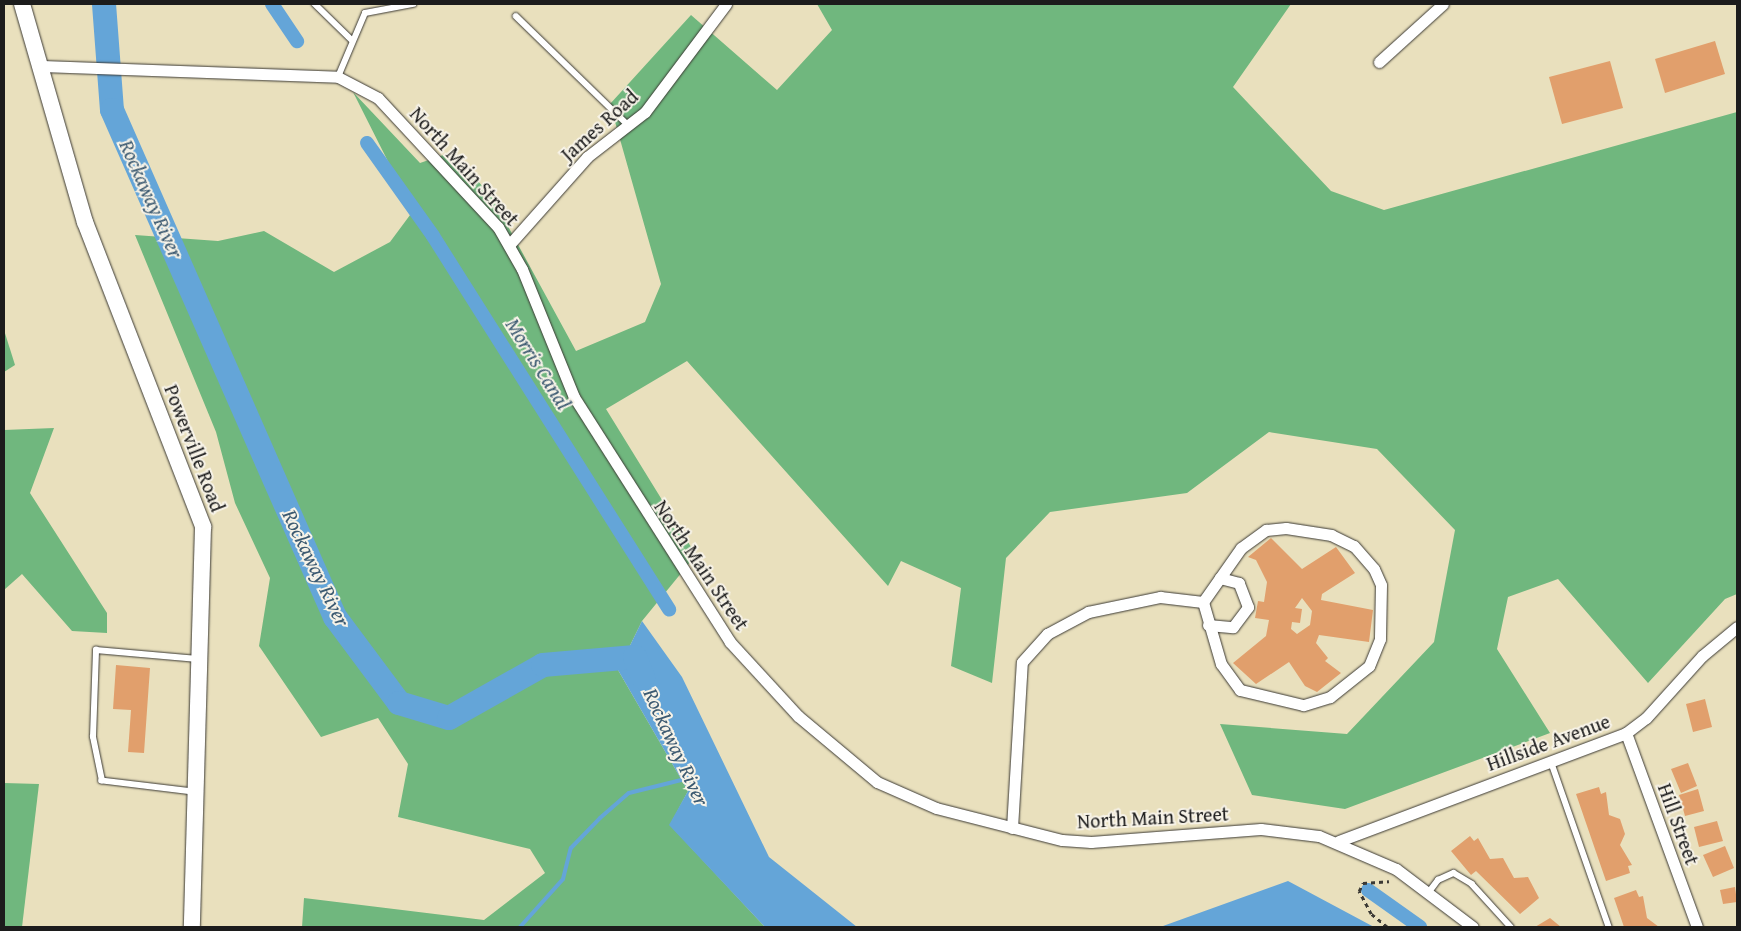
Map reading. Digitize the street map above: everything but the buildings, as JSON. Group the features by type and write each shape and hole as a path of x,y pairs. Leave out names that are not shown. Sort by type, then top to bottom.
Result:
{"main road":[{"name":"Powerville Road","path":"22,4 100,265 197,500 206,546 192,927"}],"street":[{"name":"James Road","path":"509,245 587,157 650,105 726,4"},
{"path":"1379,62 1443,4"},
{"name":"North Main Street","path":"42,66 147,67 338,77 378,98 498,227 509,245 574,397 685,575 756,674 812,729 877,782 936,808 1012,828 1091,842 1261,829 1339,842 1377,858 1429,892 1473,927"},
{"path":"1266,530 1331,535 1354,546 1374,569 1381,585 1380,639 1369,666 1353,682 1330,697 1303,705 1240,690 1221,664 1208,625 1203,602 1220,578 1241,548 1266,530"},
{"path":"1208,625 1233,627 1248,607 1238,583 1220,578"},
{"path":"1012,828 1022,662 1047,634 1088,612 1160,597 1203,602"},
{"name":"Hillside Avenue","path":"1339,842 1626,733 1646,718 1702,656 1737,627"},
{"name":"Hill Street","path":"1626,733 1697,927"}],"lane":[{"path":"315,4 352,40"},
{"path":"338,77 352,40 366,12 413,4"},
{"path":"516,16 628,125"},
{"path":"198,793 102,781 93,737 96,650 203,659"},
{"path":"1551,761 1609,927"},
{"path":"1429,892 1438,880 1454,873 1472,884 1511,927"}],"path":[{"path":"1387,927 1371,914 1358,891 1363,883 1389,881"}],"green space":[{"path":"817,4 1291,4 1233,87 1331,191 1384,210 1737,112 1737,594 1725,599 1648,683 1558,579 1508,597 1497,649 1550,733 1345,809 1252,795 1220,724 1347,734 1434,642 1455,530 1377,449 1269,432 1187,493 1050,512 1006,558 992,683 951,666 961,588 901,561 888,586 687,361 606,409 696,555 642,621 618,670 688,791 670,825 765,927 302,927 304,898 484,920 545,873 530,849 398,817 408,764 378,718 321,737 259,646 270,578 235,503 216,432 135,235 218,241 264,231 334,272 390,242 413,211 353,92 420,163 452,152 492,197 576,351 645,322 661,284 610,104 691,15 777,90 832,30"},
{"path":"4,330 15,365 4,372"},
{"path":"54,428 30,493 107,613 107,633 72,631 22,574 4,590 4,430"},
{"path":"4,783 39,784 22,927 4,927"}],"water":[{"path":"642,621 682,677 769,857 857,927 765,927 669,825 688,791 618,670"},
{"path":"1288,881 1374,927 1160,927 1163,926"}],"waterway":[{"name":"Rockaway River","path":"104,4 112,110 335,617 399,703 449,718 543,665 635,657 643,677"},
{"name":"Morris Canal","path":"272,4 297,41"},
{"name":"Morris Canal","path":"367,143 433,236 669,610"},
{"path":"520,927 563,879 571,848 600,818 629,793 685,779"},
{"name":"Morris Canal","path":"1368,890 1420,927"}]}
